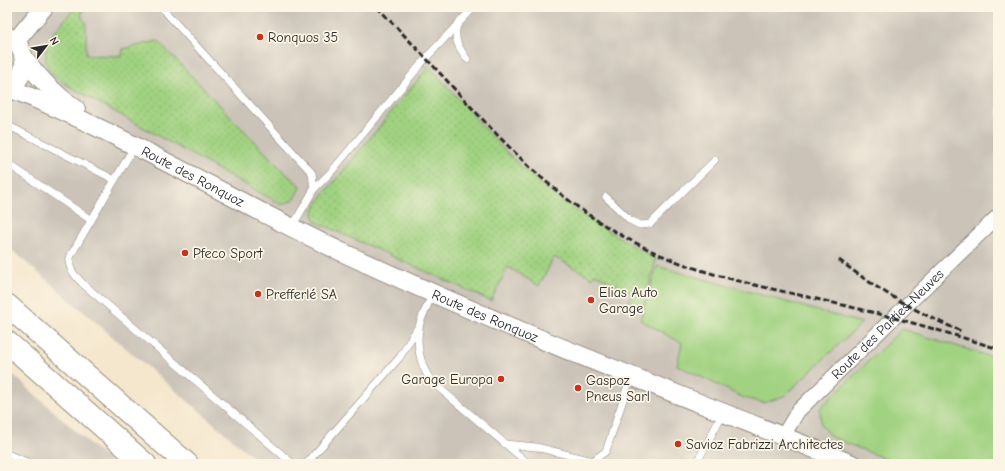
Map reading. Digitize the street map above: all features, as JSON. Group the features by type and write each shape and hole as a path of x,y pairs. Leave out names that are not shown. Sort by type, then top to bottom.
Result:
{"highway":[{"path":"7,305 187,464"},
{"path":"7,342 145,464"}],"street":[{"path":"11,39 44,7"},
{"name":"Route des Ronquoz","path":"11,39 21,49 24,58 36,75 54,93 131,146"},
{"path":"8,88 20,78 24,68 24,58"},
{"name":"Route des Ronquoz","path":"8,88 78,119 292,228 432,294 852,464"},
{"name":"Route des Parties-Neuves","path":"783,436 798,411 998,216"}],"lane":[{"path":"161,7 312,173 314,189"},
{"path":"292,228 314,189 331,172 426,58 474,7"},
{"path":"457,25 455,34 458,47 467,59"},
{"path":"7,128 13,128 115,180"},
{"path":"131,146 115,180 70,255 68,262 71,272 293,464"},
{"path":"606,197 630,220 640,225 650,224 715,160"},
{"path":"7,163 91,220"},
{"path":"306,464 400,357 420,323 432,294"},
{"path":"420,323 418,339 420,359 431,381 528,464"},
{"path":"505,444 536,447 593,461 606,450 632,375"},
{"path":"696,464 723,412"},
{"path":"7,454 32,464"}],"shaded area":[{"path":"7,7 998,7 998,464 261,464 7,246"},
{"path":"7,369 112,464 7,464"}],"green space":[{"path":"80,7 86,7 82,11 82,18 86,22 86,55 122,56 123,49 158,41 285,173 301,186 293,200 282,205 68,86 53,76 47,66 47,46 53,34 68,15"},
{"path":"429,66 499,144 544,187 585,216 656,259 643,307 628,301 632,293 595,274 593,278 554,257 539,286 508,267 491,301 316,222 313,214 317,203"},
{"path":"657,266 862,323 784,396 764,403 744,398 677,365 682,343 640,320"},
{"path":"902,329 998,359 998,464 898,464 831,437 821,425 820,408"}],"railway":[{"path":"377,7 519,157 567,199 593,218 621,235 673,260 715,275 890,317 955,335 998,349"},
{"path":"839,260 869,282 898,300 929,317 963,332"}],"place":[{"name":"Ronquos 35","path":"260,37"},
{"name":"Pfeco Sport","path":"185,253"},
{"name":"Prefferlé SA","path":"258,294"},
{"name":"Elias Auto Garage","path":"591,300"},
{"name":"Garage Europa","path":"501,379"},
{"name":"Gaspoz Pneus Sarl","path":"578,388"},
{"name":"Savioz Fabrizzi Architectes","path":"678,444"}]}
